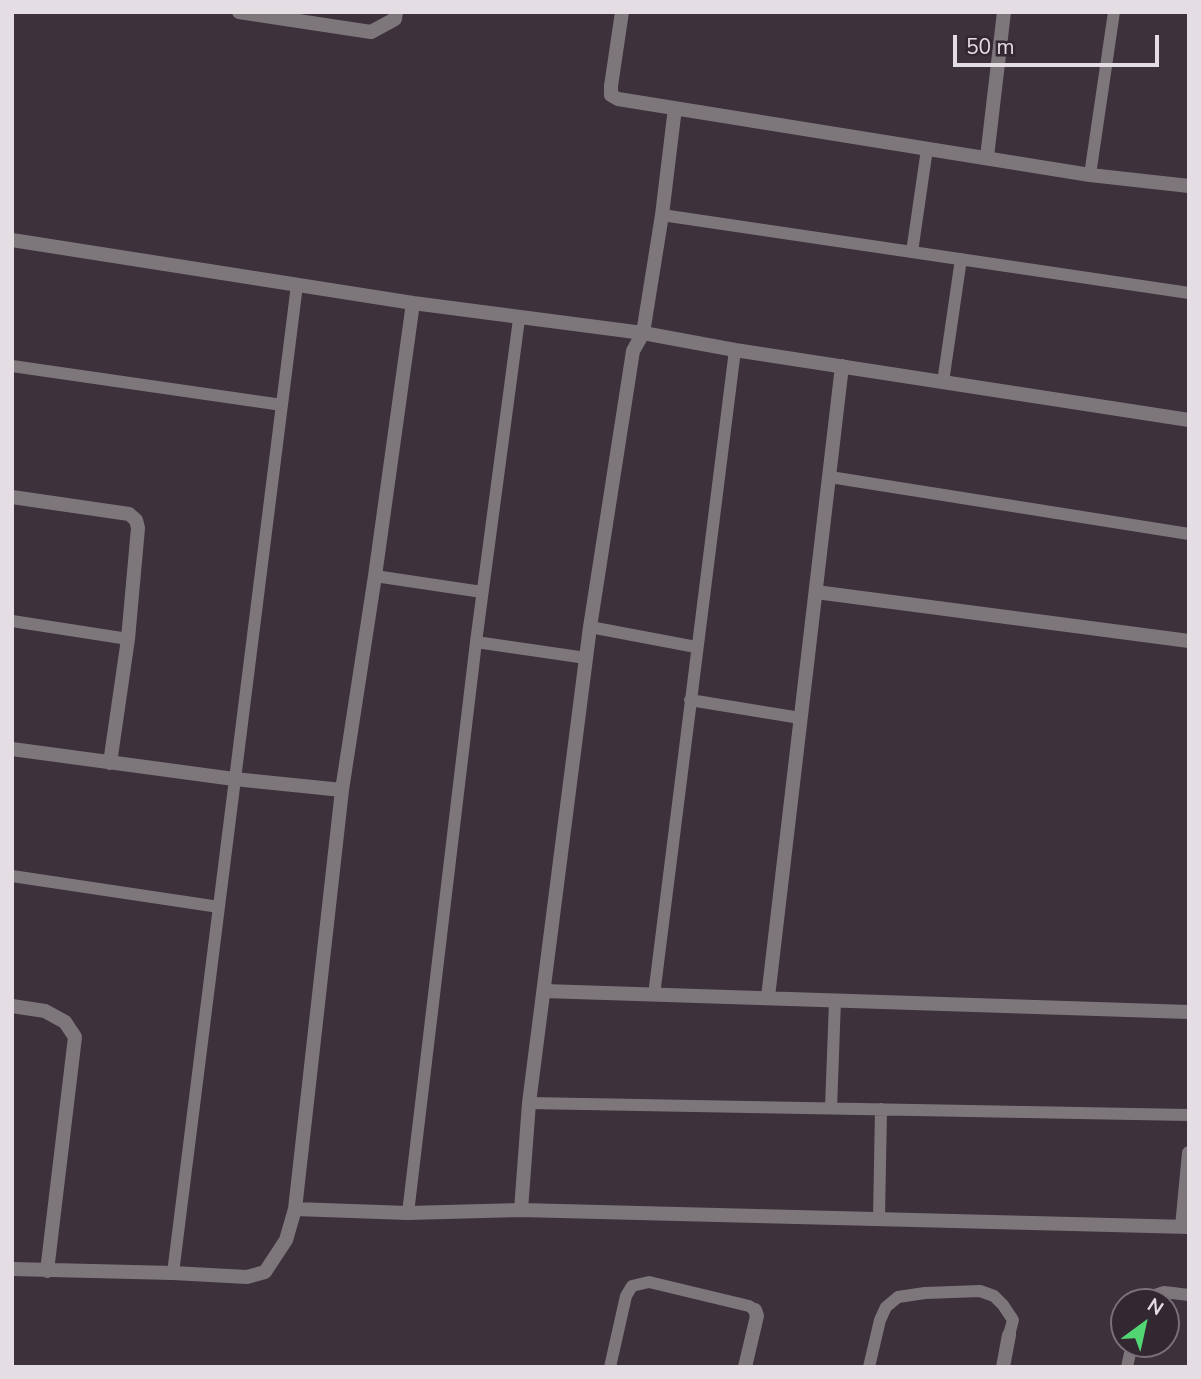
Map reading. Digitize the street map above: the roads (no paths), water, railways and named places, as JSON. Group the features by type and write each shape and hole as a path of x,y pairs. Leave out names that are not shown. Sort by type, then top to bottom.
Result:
{"street":[{"path":"239,12 371,32 395,19 396,12"},
{"path":"622,12 611,95 618,99 1090,175 1189,186"},
{"path":"987,157 1004,12"},
{"path":"521,1210 530,1103 590,627 633,351 643,333 662,215 675,108"},
{"path":"12,240 519,319 643,333 735,350 1189,420"},
{"path":"12,1269 247,1277 265,1272 286,1240 295,1209 342,790 413,303"},
{"path":"768,997 842,366"},
{"path":"12,497 129,514 136,520 138,528 128,639 110,763"},
{"path":"816,593 1189,641"},
{"path":"12,748 234,779 342,790"},
{"path":"544,990 1189,1012"},
{"path":"12,1006 45,1011 65,1021 75,1037 47,1271"},
{"path":"295,1209 408,1213 521,1210 1185,1227 1189,1153"},
{"path":"745,1367 757,1316 755,1310"},
{"path":"1003,1367 1009,1335"}],"lane":[{"path":"1090,175 1114,12"},
{"path":"912,252 927,149"},
{"path":"662,215 1189,293"},
{"path":"943,382 961,259"},
{"path":"173,1273 297,285"},
{"path":"408,1213 482,592 519,319"},
{"path":"654,995 735,350"},
{"path":"12,366 282,405"},
{"path":"830,477 1189,534"},
{"path":"375,576 482,592"},
{"path":"12,621 128,639"},
{"path":"590,627 696,647"},
{"path":"476,642 586,658"},
{"path":"690,700 800,718"},
{"path":"12,876 219,907"},
{"path":"831,1108 835,1001"},
{"path":"530,1103 1189,1115"},
{"path":"879,1218 881,1109"},
{"path":"610,1367 625,1296 632,1286 649,1282 749,1306 755,1310"},
{"path":"869,1367 880,1320 886,1307 898,1297 980,1291 994,1296 1013,1320 1009,1335"}]}
